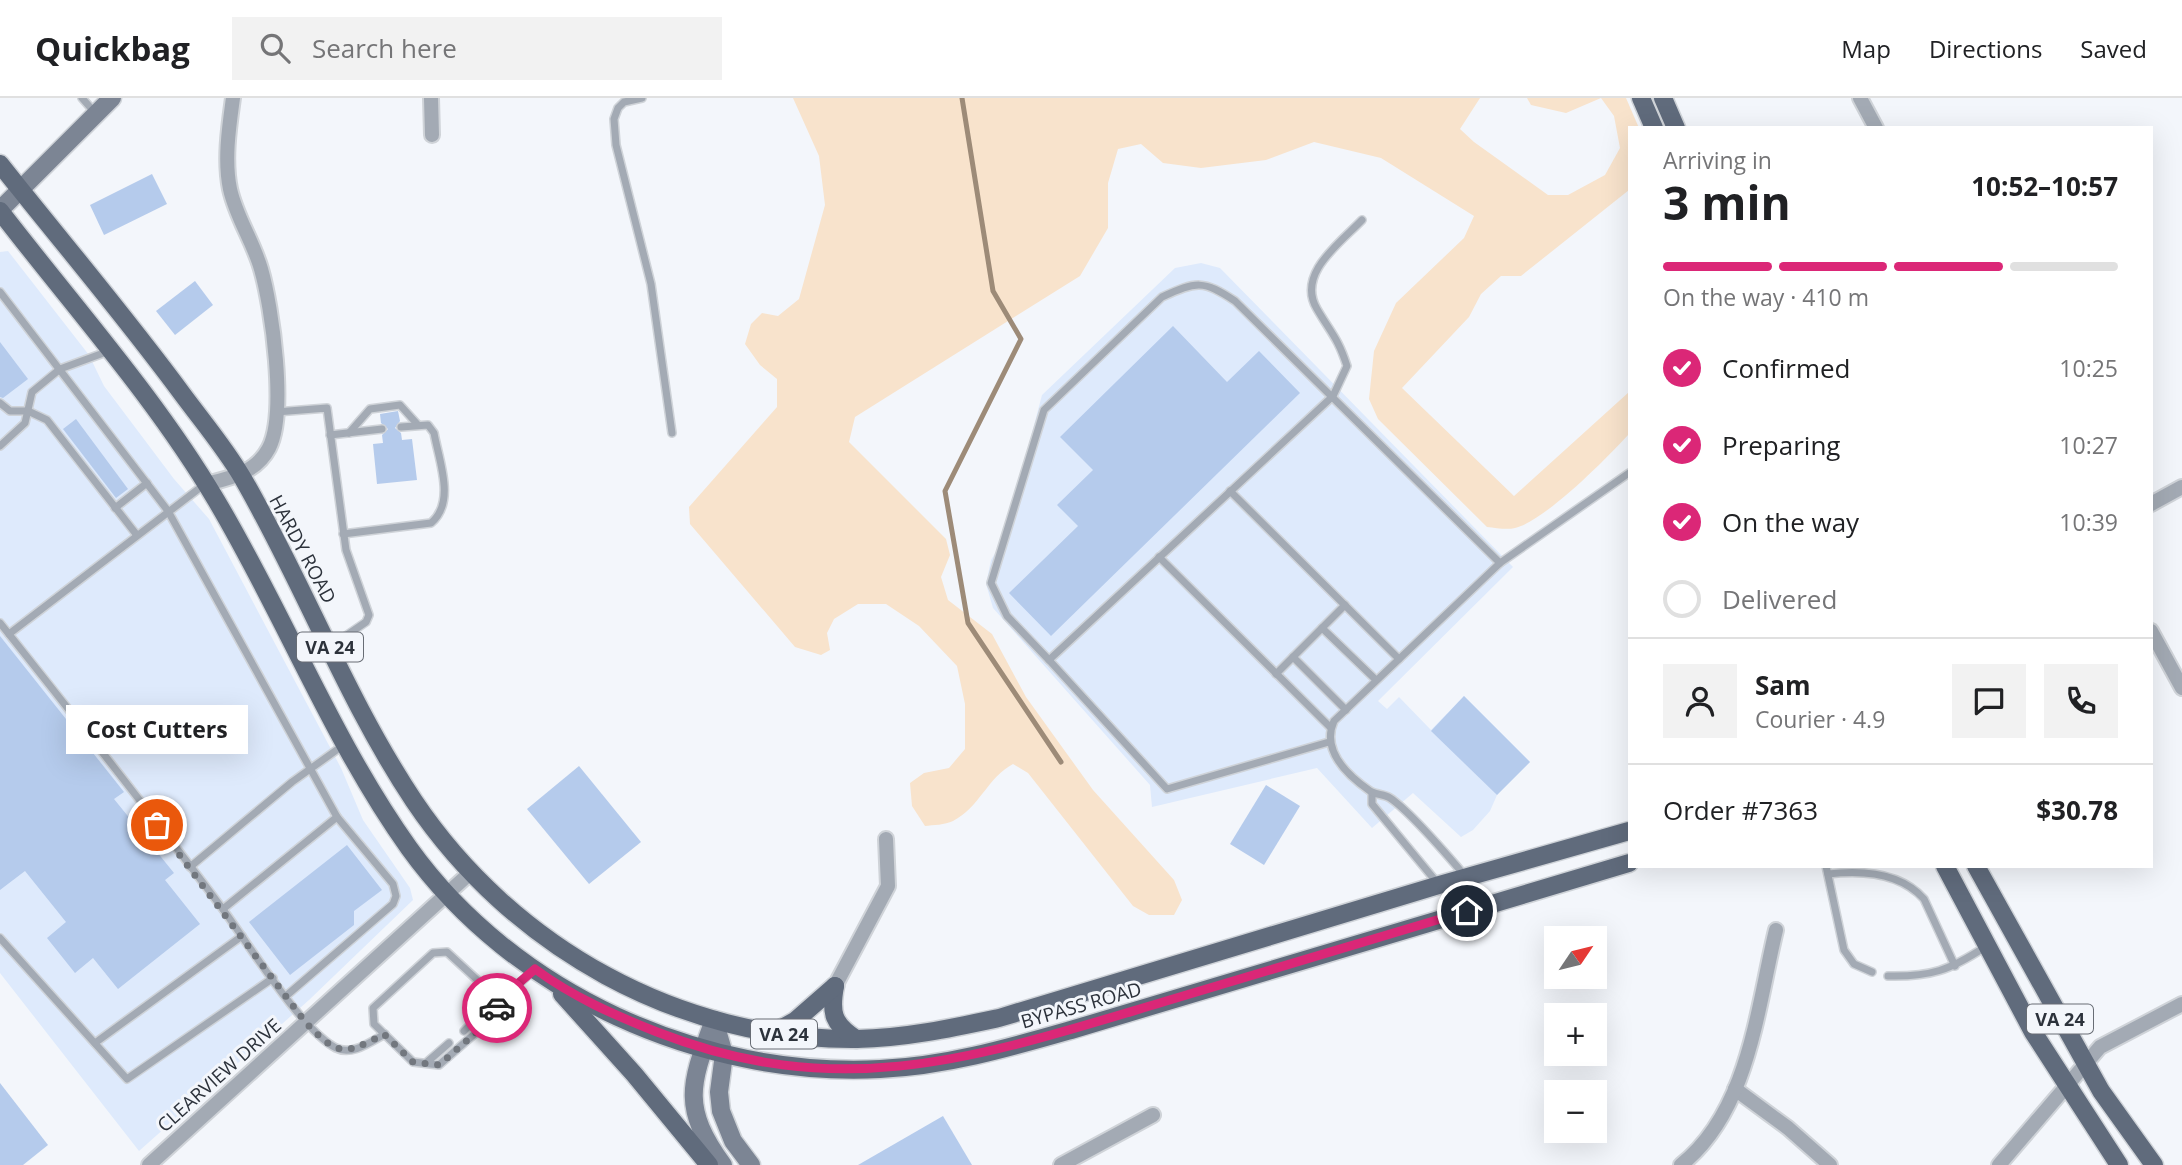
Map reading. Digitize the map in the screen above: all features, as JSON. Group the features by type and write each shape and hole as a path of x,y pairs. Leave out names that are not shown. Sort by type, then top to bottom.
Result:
{"main road":[{"path":"0,211 112,98"},
{"path":"1641,98 1653,126"},
{"path":"1663,98 1675,126"},
{"name":"HARDY ROAD","path":"0,164 163,367 241,475 413,800 470,873 527,925 597,972 668,1004 714,1020"},
{"name":"VA 24","path":"0,211 109,351 206,484 257,573 375,796 411,850 448,895 509,950 540,973"},
{"name":"BYPASS ROAD","path":"714,1020 773,1032 856,1039 902,1037 999,1018 1439,885 1628,831"},
{"name":"BYPASS ROAD","path":"540,973 612,1015 724,1054 795,1067 842,1070 930,1065 977,1056 1628,863"},
{"name":"VA 24","path":"1946,868 2033,1032 2119,1165"},
{"name":"VA 24","path":"1977,868 2101,1091 2154,1165"},
{"path":"540,973 634,1074 709,1165"},
{"path":"773,1032 795,1021 835,986"},
{"path":"835,986 833,1011 837,1022 840,1028 856,1039"},
{"path":"714,1020 694,1076 692,1095 704,1136 723,1165"},
{"path":"714,1020 724,1054 719,1092 720,1111 733,1142 751,1165"}],"street":[{"path":"206,484 241,475 270,448 275,412 271,303 260,265 230,188 227,164 233,98"},
{"path":"431,98 432,135"},
{"path":"1860,98 1875,126"},
{"path":"2153,503 2182,487"},
{"path":"2153,635 2182,688"},
{"path":"835,986 888,886 887,839"},
{"name":"CLEARVIEW DRIVE","path":"149,1165 470,873"},
{"path":"1681,1165 1708,1138 1735,1089 1776,930"},
{"path":"1999,1165 2100,1047 2182,1004"},
{"path":"1735,1089 1779,1121 1830,1165"},
{"path":"1061,1165 1153,1115"}],"lane":[{"path":"82,98 96,114"},
{"path":"642,98 624,102 618,108 614,119 616,145 651,284 672,433"},
{"path":"1049,660 1333,396 1347,366 1338,338 1316,307 1310,288 1318,266 1362,220"},
{"path":"1329,742 1167,789 1007,616 991,583 1044,410 1162,297 1186,286 1210,285 1235,301 1500,563"},
{"path":"0,292 168,511 337,817 393,884 396,896 393,905 286,996"},
{"path":"0,446 21,428 32,392 60,369 109,351"},
{"path":"0,403 10,411 28,411 47,420 136,534"},
{"path":"349,433 370,409 400,405 418,425"},
{"path":"275,412 327,408 348,558 369,615 366,622 330,647"},
{"path":"344,534 431,523 442,514 446,502 434,433 428,425 401,427"},
{"path":"330,435 382,429"},
{"path":"1467,911 1466,877 1390,797 1372,793 1335,757 1329,742 1331,728 1376,680 1500,563 1628,473"},
{"path":"115,508 148,483"},
{"path":"9,634 136,534 206,484"},
{"path":"1230,491 1399,659"},
{"path":"1159,557 1331,728"},
{"path":"1276,674 1345,605"},
{"path":"0,623 223,909 306,1023 323,1041 340,1050 354,1050 384,1034"},
{"path":"1322,628 1376,680"},
{"path":"1293,657 1346,710"},
{"path":"190,867 311,767 346,743"},
{"path":"1372,793 1373,804 1439,885 1467,911"},
{"path":"223,909 337,817"},
{"path":"1872,972 1847,958 1837,928 1827,870 1859,870 1905,884 1917,891 1924,899 1955,966"},
{"path":"95,1043 242,936"},
{"path":"0,938 95,1043 119,1074 128,1079 273,978"},
{"path":"1888,976 1919,976 1955,966 1987,946"},
{"path":"499,1000 447,952 433,953 373,1008 374,1024 413,1062 439,1065 495,1016 499,1000 540,973"},
{"path":"464,1031 469,1026 481,1028"},
{"path":"426,1063 449,1043"}],"shaded area":[{"path":"793,98 1480,98 1460,129 1548,195 1568,195 1605,175 1620,148 1614,116 1601,98 1626,98 1638,126 1628,126 1628,191 1521,276 1501,276 1481,294 1469,317 1402,388 1514,496 1628,393 1628,435 1575,487 1528,523 1512,529 1487,527 1378,419 1369,399 1374,351 1396,303 1464,238 1474,216 1381,158 1314,142 1266,160 1201,168 1163,163 1141,144 1118,149 1108,183 1108,228 1080,276 855,417 849,442 946,539 950,555 941,577 948,600 992,634 1026,697 1093,790 1174,880 1182,900 1174,915 1149,915 1133,906 1028,773 1013,764 997,777 962,815 953,821 925,826 912,806 910,783 924,773 949,768 965,749 965,704 957,666 919,626 886,604 858,604 834,619 827,633 830,650 821,655 795,647 690,524 689,507 777,407 777,379 760,365 745,344 751,324 762,313 778,316 799,299 825,205 819,156"},
{"path":"1527,98 1601,98 1566,113 1531,105"},
{"path":"8,251 89,355 104,386 174,479 209,519 341,768 363,820 410,888 413,900 309,1000 139,1151 0,973 0,252"},
{"path":"1201,263 1220,268 1513,567 1378,701 1387,709 1399,697 1431,730 1464,696 1530,762 1497,795 1490,811 1473,830 1461,837 1413,793 1372,828 1317,768 1152,807 1150,785 993,608 986,584 991,560 1004,538 1042,395 1175,268"}],"building":[{"path":"152,174 167,204 104,235 90,205"},
{"path":"195,281 213,305 175,335 156,311"},
{"path":"1173,326 1227,382 1259,351 1300,393 1051,636 1009,593 1078,526 1057,505 1093,470 1060,437"},
{"path":"0,342 28,379 3,398 0,397"},
{"path":"398,411 400,421 395,428 401,433 402,440 412,439 417,480 377,484 373,444 383,443 382,435 388,429 381,423 380,414"},
{"path":"76,419 128,489 116,498 63,429"},
{"path":"0,636 124,792 114,799 174,873 165,880 200,924 118,989 93,958 75,973 47,938 66,922 25,871 0,890"},
{"path":"1464,696 1530,762 1497,795 1431,731"},
{"path":"579,766 641,842 589,884 527,809"},
{"path":"1266,785 1300,806 1264,865 1230,844"},
{"path":"347,845 382,890 354,911 354,925 290,975 249,922"},
{"path":"0,1083 48,1145 23,1165 0,1165"},
{"path":"943,1116 972,1165 858,1165"}],"waterway":[{"path":"962,98 993,291 1021,339 945,491 968,623 1061,762"}],"way so far":[{"path":"157,825 223,909 306,1023 323,1041 340,1050 354,1050 384,1034 413,1062 439,1065 495,1016 497,1008"}],"place":[{"name":"Cost Cutters","path":"157,825"}],"route":[{"path":"497,1008 499,1000 535,969 612,1015 724,1054 795,1067 842,1070 930,1065 989,1053 1071,1030 1467,911"}]}
